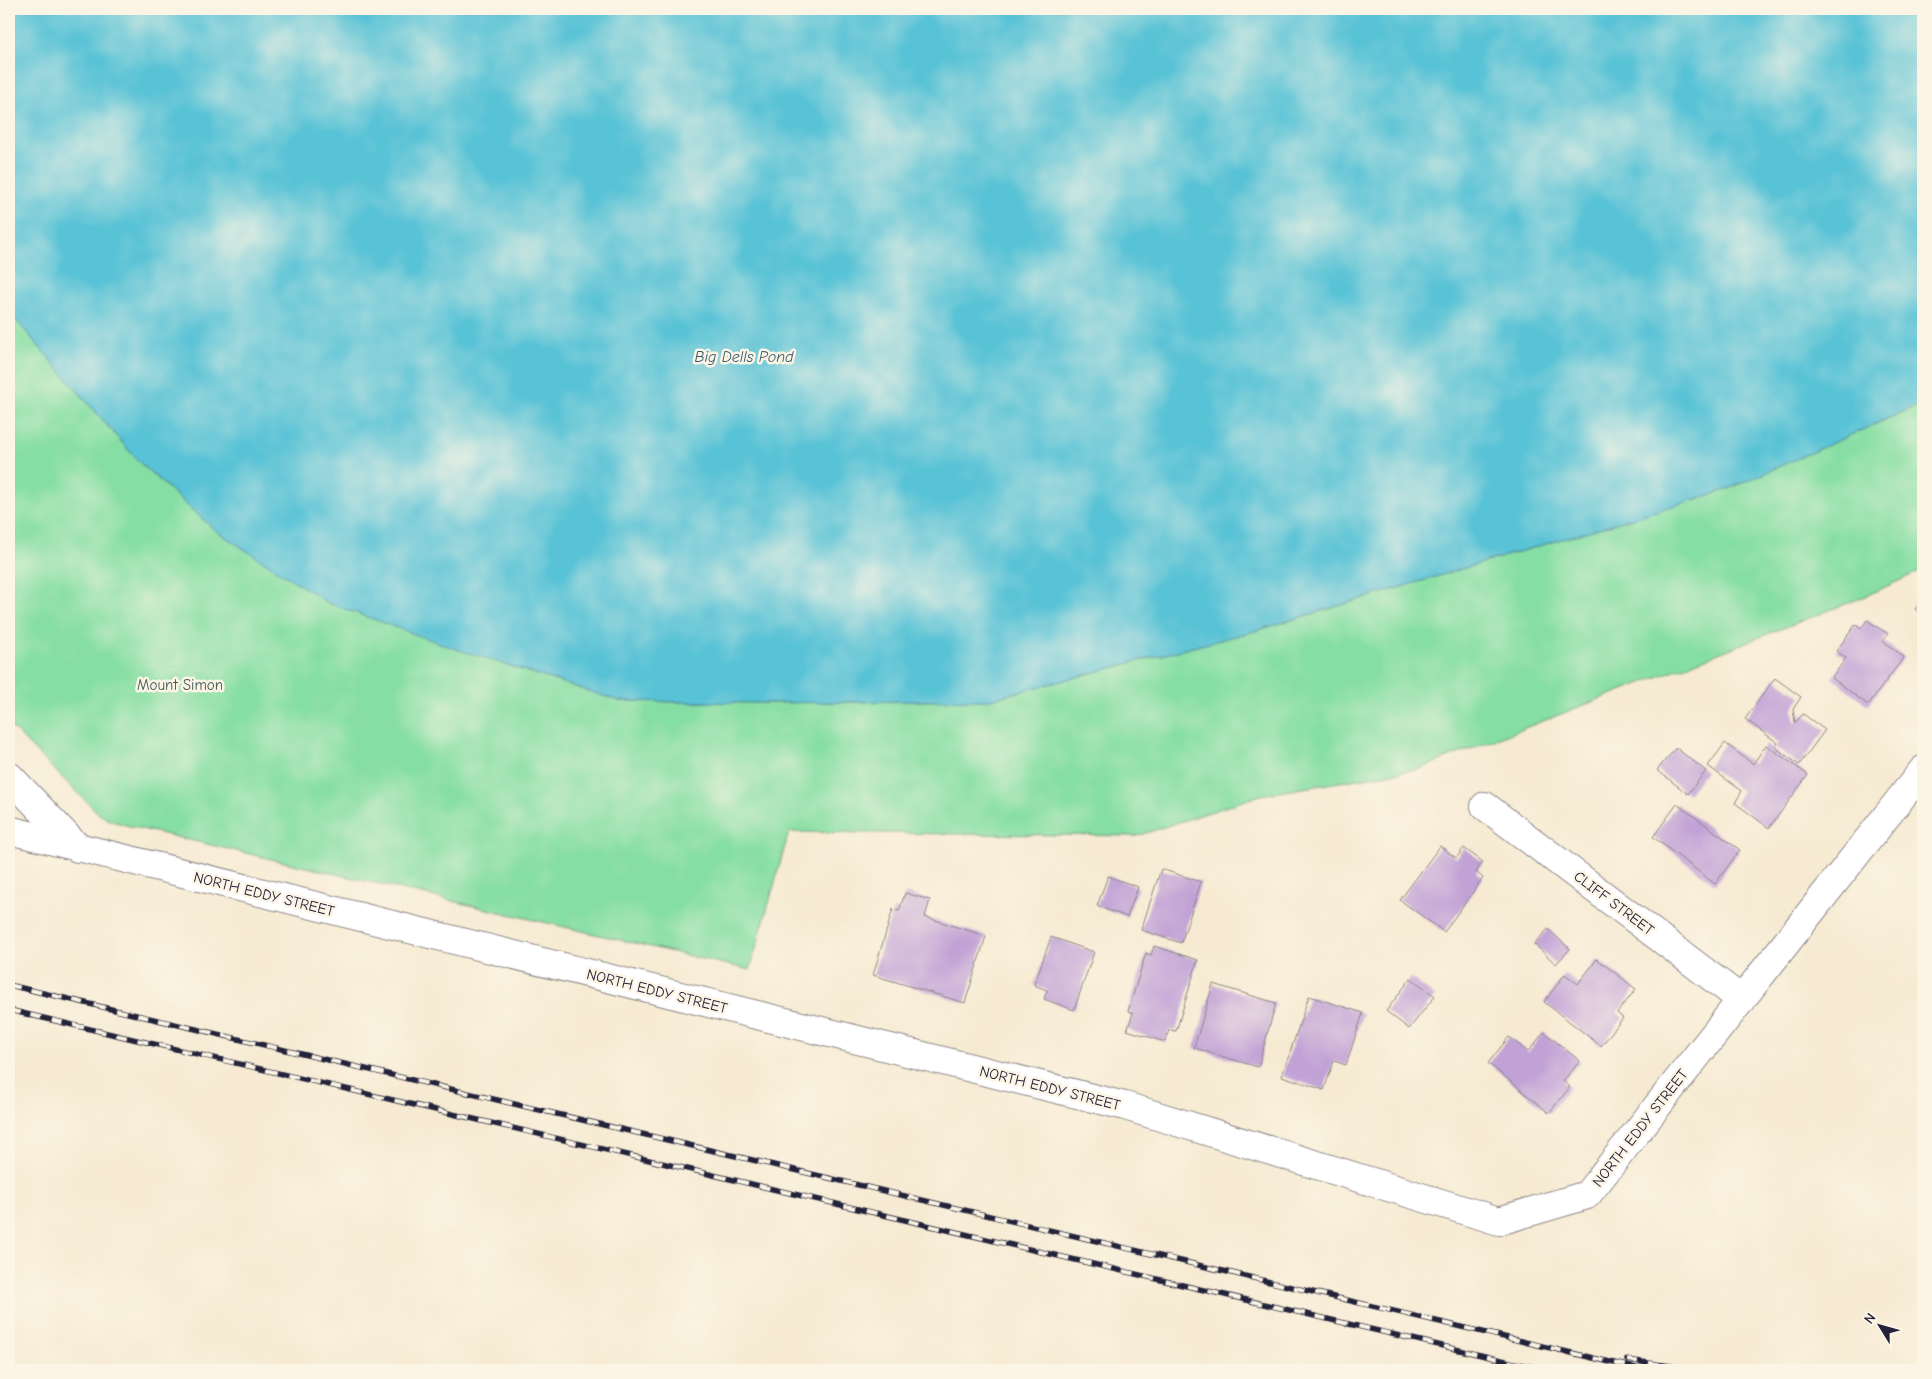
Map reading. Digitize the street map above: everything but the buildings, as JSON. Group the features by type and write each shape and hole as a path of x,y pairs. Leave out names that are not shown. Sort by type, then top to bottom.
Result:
{"street":[{"name":"NORTH EDDY STREET","path":"9,830 1125,1106 1499,1221 1587,1195 1923,770"},
{"path":"9,776 78,848"},
{"name":"CLIFF STREET","path":"1485,806 1742,1000"}],"green space":[{"name":"Mount Simon","path":"9,312 139,462 216,531 619,701 767,703 987,700 1251,632 1726,490 1923,403 1923,570 1861,598 1419,769 1261,795 1137,836 789,832 750,970 133,827 111,821 99,814 9,725"}],"water":[{"name":"Big Dells Pond","path":"9,9 1923,9 1923,403 1726,490 1251,632 987,700 767,703 619,701 456,649 328,603 216,531 139,462 9,312"}],"railway":[{"path":"9,985 1644,1370"},
{"path":"9,1010 1545,1370"},
{"path":"1627,1360 1699,1370"}]}
